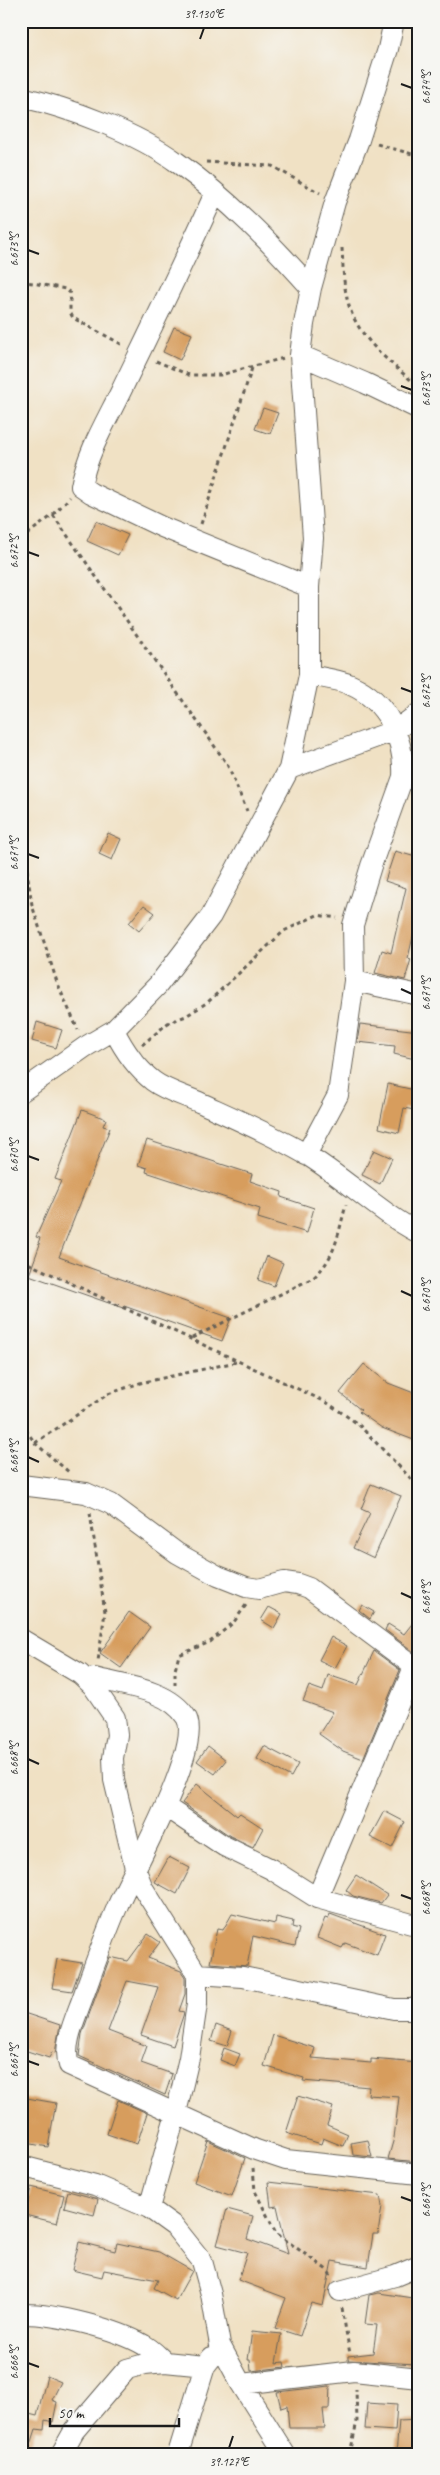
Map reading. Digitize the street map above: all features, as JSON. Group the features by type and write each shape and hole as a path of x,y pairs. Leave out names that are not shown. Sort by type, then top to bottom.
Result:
{"street":[{"path":"21,1092 85,1047 114,1030 158,984 211,916 288,769 309,675 309,587 313,538 300,355 311,288 334,202 359,140 388,49 394,21"},
{"path":"21,97 42,102 124,132 178,162 265,236 311,288"},
{"path":"215,193 176,279 100,436 83,476 81,486 91,493 195,540 309,587"},
{"path":"300,355 419,409"},
{"path":"306,1155 338,1095 354,981 353,925 371,866 411,781 396,730 382,708 365,694 340,681 309,675"},
{"path":"288,769 396,730 419,713"},
{"path":"354,981 419,995"},
{"path":"114,1030 125,1052 140,1071 155,1083 217,1110 306,1155 351,1185 403,1224 419,1233"},
{"path":"21,1485 86,1494 111,1504 177,1553 218,1576 246,1587 259,1589 284,1582 310,1588 417,1666 316,1898"},
{"path":"21,1639 80,1674 93,1686 114,1718 117,1735 113,1758 114,1780 134,1868 143,1888 197,1974 197,2004 189,2058 176,2113 148,2208"},
{"path":"94,1678 153,1693 175,1704 190,1724 190,1737 166,1806 134,1868 105,1934 74,2022 66,2056 69,2065 80,2072 256,2150 286,2160 419,2174"},
{"path":"166,1806 224,1846 271,1869 316,1898 419,1926"},
{"path":"197,1974 243,1977 394,2009 414,2009 419,2005"},
{"path":"21,2166 95,2185 148,2208 174,2226 202,2261 211,2294 220,2345 240,2384 284,2454"},
{"path":"340,2291 395,2276 419,2266"},
{"path":"21,2314 53,2317 123,2336 147,2346 165,2362"},
{"path":"178,2454 205,2366 220,2345"},
{"path":"61,2454 74,2432 127,2369 165,2362 205,2366"},
{"path":"240,2384 354,2371 419,2378"}],"path":[{"path":"359,140 419,156"},
{"path":"178,162 272,166 298,179 334,202"},
{"path":"342,247 347,298 363,334 386,359 419,387"},
{"path":"195,540 225,458 252,368"},
{"path":"21,539 53,515 81,486"},
{"path":"53,515 227,764 256,832"},
{"path":"21,830 32,905 58,985 85,1047"},
{"path":"125,1052 148,1041 168,1023 186,1016 208,1002 284,930 296,923 324,914 353,925"},
{"path":"192,1338 313,1278 325,1267 334,1251 351,1185"},
{"path":"21,1260 192,1338 236,1362 342,1411 358,1424 419,1487"},
{"path":"36,1443 108,1394 140,1383 236,1362"},
{"path":"21,1423 36,1443 64,1466 86,1494 96,1546 104,1612 103,1634 94,1678"},
{"path":"175,1704 175,1670 179,1655 210,1642 221,1634 234,1622 259,1589"},
{"path":"256,2150 252,2174 255,2191 276,2233 327,2270 340,2291 354,2371 357,2421 350,2454"}],"building":[{"path":"174,327 192,334 180,360 163,352"},
{"path":"263,408 278,413 270,434 255,429"},
{"path":"96,521 128,535 118,555 87,541"},
{"path":"108,833 121,839 112,860 99,854"},
{"path":"395,851 419,858 419,911 408,958 411,959 405,980 375,973 382,950 391,953 406,888 385,881"},
{"path":"144,905 155,913 139,931 129,923"},
{"path":"37,1022 62,1030 56,1048 32,1041"},
{"path":"360,1024 419,1031 419,1060 394,1054 395,1046 357,1042"},
{"path":"388,1084 419,1091 419,1111 404,1108 399,1133 379,1128"},
{"path":"82,1110 106,1119 103,1126 110,1128 59,1257 231,1318 222,1341 29,1275 40,1244 38,1243 40,1238 36,1237 61,1181 55,1179"},
{"path":"147,1140 252,1174 250,1181 282,1192 281,1197 314,1208 307,1233 258,1218 260,1209 146,1172 147,1168 138,1165"},
{"path":"374,1150 392,1158 380,1184 362,1175"},
{"path":"267,1256 283,1263 274,1286 258,1280"},
{"path":"364,1364 388,1383 419,1395 419,1442 382,1428 359,1412 361,1410 340,1393"},
{"path":"371,1484 401,1496 374,1558 353,1548 370,1513 361,1509"},
{"path":"362,1605 374,1612 370,1619 359,1610"},
{"path":"269,1607 282,1614 274,1628 261,1620"},
{"path":"129,1612 150,1627 121,1668 100,1653"},
{"path":"419,1615 419,1650 414,1652 385,1630 388,1624 404,1634"},
{"path":"331,1637 347,1646 335,1668 319,1660"},
{"path":"374,1651 400,1670 363,1759 343,1751 319,1734 333,1712 303,1701 309,1686 323,1691 328,1675 358,1685"},
{"path":"208,1746 226,1760 215,1774 197,1761"},
{"path":"264,1746 298,1764 291,1777 257,1759"},
{"path":"197,1784 237,1816 240,1813 263,1828 253,1847 230,1836 182,1803"},
{"path":"384,1811 405,1822 392,1848 370,1837"},
{"path":"169,1857 190,1868 177,1894 155,1882"},
{"path":"356,1875 387,1895 381,1903 353,1896 346,1890"},
{"path":"232,1914 275,1924 276,1917 293,1921 292,1927 299,1929 295,1946 253,1936 247,1966 210,1963 217,1929 223,1930"},
{"path":"330,1914 385,1934 377,1955 345,1943 342,1948 317,1938 325,1918 328,1919"},
{"path":"148,1934 160,1942 148,1958 181,1971 185,1977 185,1994 179,2011 184,2012 173,2046 141,2035 158,1987 127,1981 108,2031 147,2046 141,2063 172,2074 165,2095 79,2056 82,2034 110,1957 128,1961"},
{"path":"57,1959 82,1963 72,1991 52,1988"},
{"path":"21,2012 60,2025 55,2053 52,2052 49,2058 21,2049"},
{"path":"216,2025 232,2031 227,2046 211,2041"},
{"path":"273,2035 315,2048 312,2058 371,2063 371,2059 419,2063 419,2162 388,2159 394,2138 399,2097 368,2095 369,2087 303,2081 304,2078 264,2066"},
{"path":"224,2048 240,2054 235,2066 220,2060"},
{"path":"298,2096 333,2107 327,2125 348,2134 343,2146 323,2138 321,2144 286,2133"},
{"path":"21,2097 56,2103 48,2147 21,2142"},
{"path":"118,2100 147,2113 137,2144 107,2134"},
{"path":"368,2140 372,2157 353,2155 351,2143"},
{"path":"208,2141 245,2158 232,2196 194,2182"},
{"path":"268,2182 380,2195 382,2206 378,2234 373,2234 368,2267 332,2261 323,2306 311,2303 300,2336 275,2328 286,2298 238,2280 247,2253 217,2245 227,2209 253,2216 247,2239 288,2254 277,2206 271,2207"},
{"path":"31,2187 64,2195 57,2223 25,2215"},
{"path":"68,2191 98,2199 94,2215 64,2207"},
{"path":"79,2242 115,2251 117,2243 159,2252 192,2271 176,2300 154,2288 158,2280 104,2270 102,2277 72,2270"},
{"path":"379,2293 419,2299 416,2364 348,2360 348,2356 373,2353 377,2325 365,2324 369,2295"},
{"path":"252,2331 281,2334 276,2363 284,2362 285,2367 251,2371 250,2360 248,2360"},
{"path":"47,2376 61,2382 52,2400 57,2402 53,2422 45,2420 44,2430 36,2429 28,2454 21,2454 21,2428 25,2413 37,2416"},
{"path":"330,2386 329,2409 323,2409 325,2428 289,2428 287,2406 281,2408 277,2392"},
{"path":"367,2403 397,2405 395,2431 365,2429"},
{"path":"419,2420 419,2454 396,2454 399,2421"}]}
